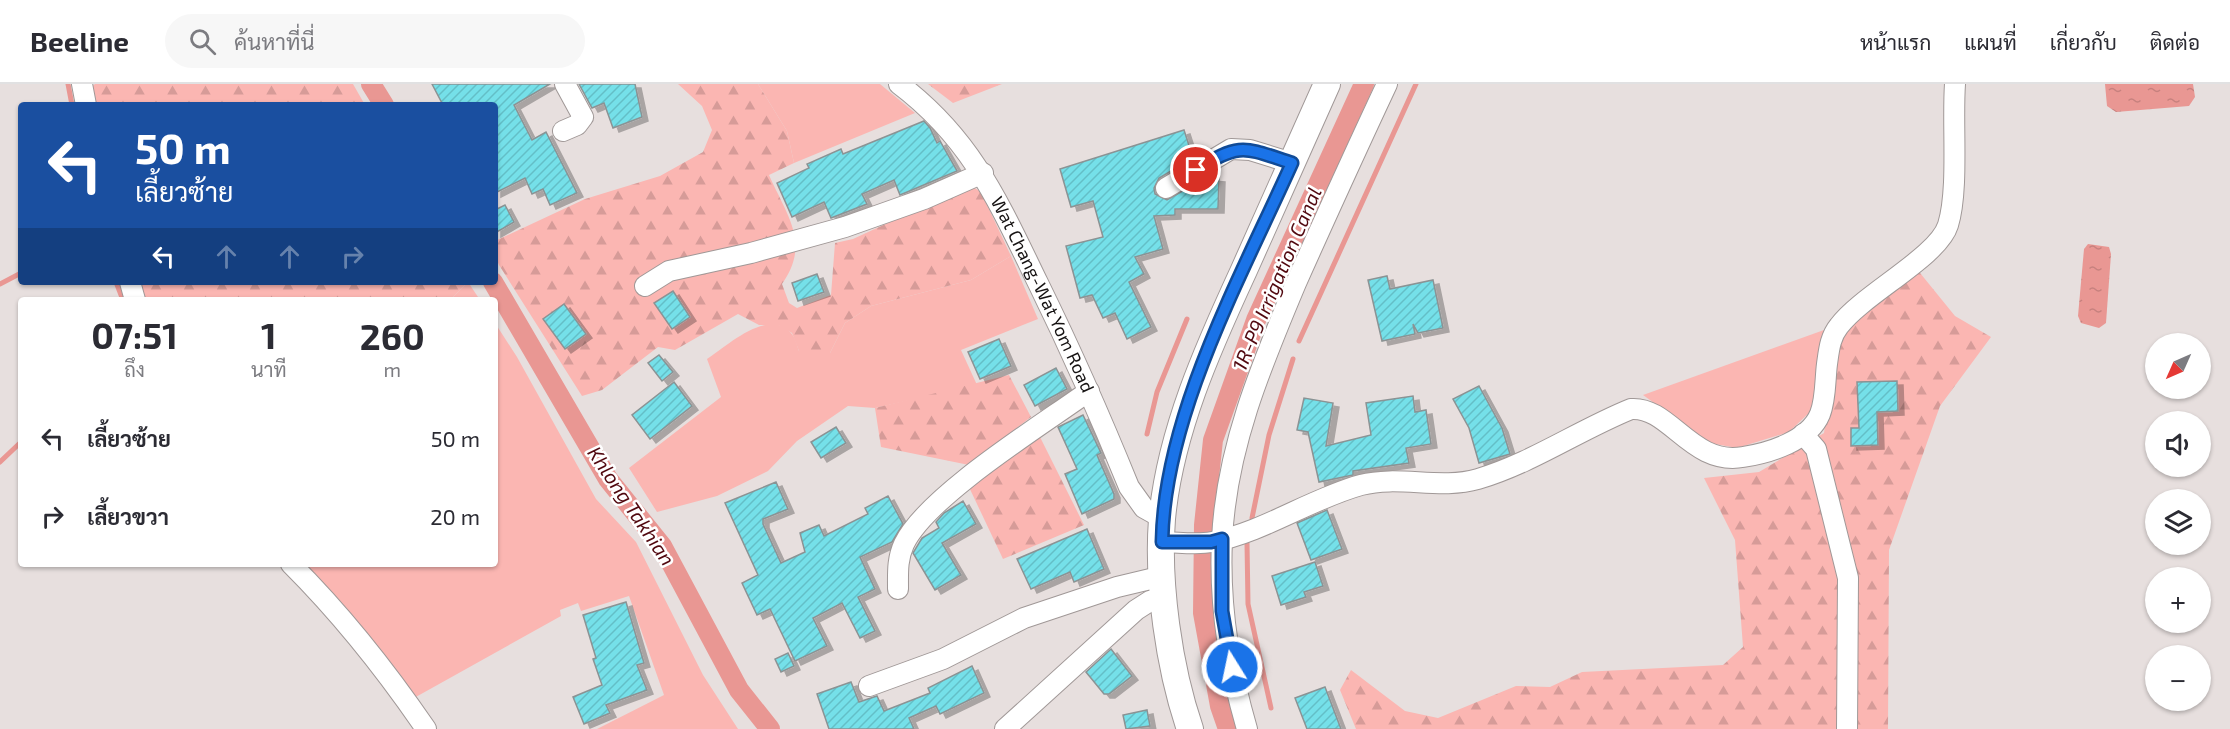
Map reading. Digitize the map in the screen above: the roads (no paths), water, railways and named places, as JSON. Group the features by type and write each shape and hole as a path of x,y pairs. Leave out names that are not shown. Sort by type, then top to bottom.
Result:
{"main road":[{"path":"1191,729 1171,647 1164,587 1170,534 1172,464 1201,368 1327,84"}],"street":[{"path":"82,84 85,102"},
{"path":"563,131 577,125 583,117 565,84"},
{"name":"Wat Chang-Wat Yom Road","path":"899,84 921,100 957,138 983,173 1089,391 1130,487 1144,508 1170,534"},
{"path":"1245,729 1222,611 1216,540 1238,436 1252,388 1316,238 1387,84"},
{"path":"1170,534 1216,540 1322,497 1363,484 1458,483 1477,480 1631,409 1642,408 1657,416 1693,445 1722,456 1740,458 1772,451 1803,434 1820,415 1830,343 1836,329 1869,295 1925,254 1948,226 1952,196 1955,84"},
{"path":"1167,188 1231,149 1250,150 1292,163"},
{"path":"645,286 669,271 751,253 845,227 924,199 983,173"},
{"path":"898,589 898,561 905,542 921,519 969,478 1089,391"},
{"path":"1803,434 1816,449 1848,579 1847,729"},
{"path":"294,567 338,611 364,642 426,729"},
{"path":"869,686 943,659 1024,618 1117,587 1164,587"},
{"path":"1005,729 1164,587"}],"water":[{"path":"2105,84 2193,84 2195,97 2189,106 2116,112 2107,106"},
{"path":"2088,244 2109,247 2111,254 2106,323 2099,328 2081,323 2078,316 2084,249"}],"waterway":[{"path":"68,84 71,102"},
{"name":"Khlong Takhian","path":"371,84 382,102"},
{"name":"1R-P9 Irrigation Canal","path":"1228,729 1220,706 1203,613 1204,525 1213,440 1256,320 1364,84"},
{"path":"1299,341 1416,84"},
{"path":"0,284 18,275"},
{"path":"117,285 122,297"},
{"name":"Khlong Takhian","path":"495,285 608,479 662,546 739,690 770,729"},
{"path":"1147,434 1157,392 1187,319"},
{"path":"1252,518 1269,435 1293,359"},
{"path":"0,462 18,445"},
{"path":"1247,543 1248,604 1271,708"}]}
